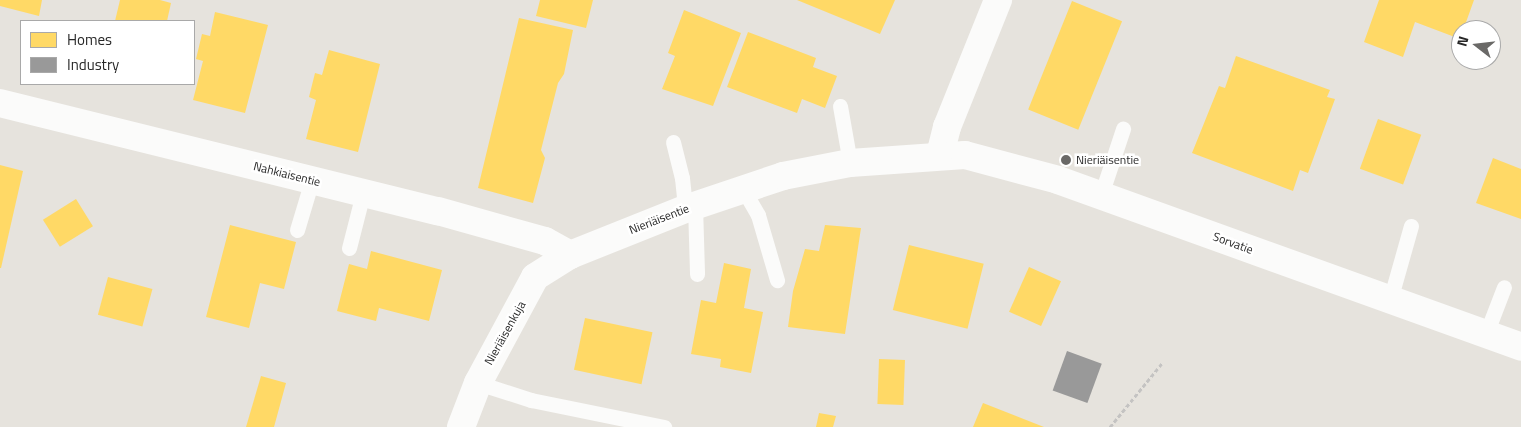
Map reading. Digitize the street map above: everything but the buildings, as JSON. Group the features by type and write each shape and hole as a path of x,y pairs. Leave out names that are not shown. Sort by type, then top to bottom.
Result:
{"street":[{"path":"940,155 947,127 998,0"},
{"name":"Nahkiaisentie","path":"0,103 363,192 545,241 570,255"},
{"name":"Nieriäisentie","path":"570,255 690,207 782,176 850,163 940,155"},
{"name":"Sorvatie","path":"940,155 965,155 1009,164 1101,195 1521,347"},
{"name":"Nieriäisenkuja","path":"461,427 478,384 536,277 570,255"}],"lane":[{"path":"840,106 850,163"},
{"path":"1101,195 1123,129"},
{"path":"673,142 690,207 697,274"},
{"path":"297,230 312,180"},
{"path":"742,189 758,215 777,280"},
{"path":"349,248 363,192"},
{"path":"1390,300 1411,226"},
{"path":"1486,334 1504,287"},
{"path":"478,384 530,400 664,427"}],"path":[{"path":"1110,427 1163,362"}],"place":[{"name":"Nieriäisentie","path":"1066,160"}]}
